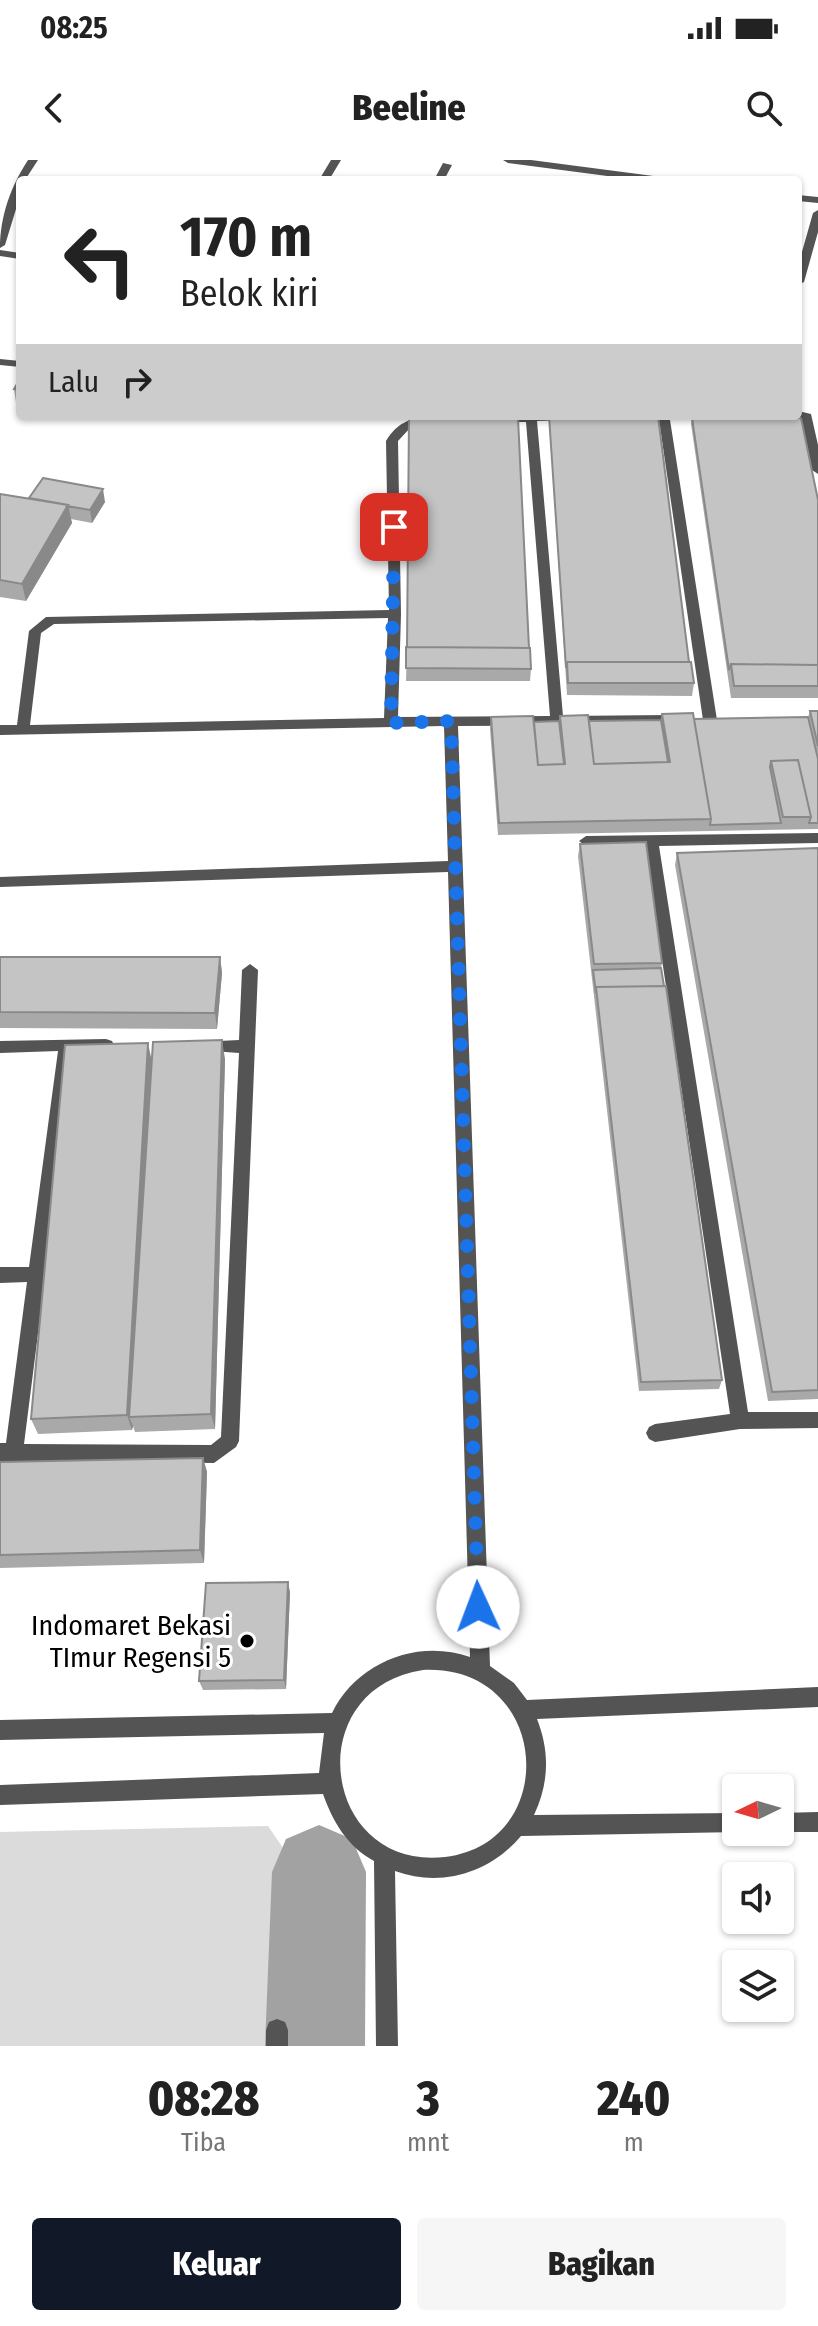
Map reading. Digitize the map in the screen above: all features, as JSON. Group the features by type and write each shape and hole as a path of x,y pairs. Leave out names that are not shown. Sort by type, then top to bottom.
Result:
{"street":[{"path":"508,160 630,176"},
{"path":"441,176 447,165"},
{"path":"0,245 16,193"},
{"path":"802,271 818,213"},
{"path":"807,414 818,470"},
{"path":"391,723 395,614 392,441 399,428 408,422 438,420"},
{"path":"531,420 557,719"},
{"path":"664,420 710,720"},
{"path":"23,729 35,631 51,620 395,614"},
{"path":"0,730 557,719 679,720"},
{"path":"695,720 725,720"},
{"path":"451,721 480,1668"},
{"path":"586,841 818,838"},
{"path":"651,841 740,1421"},
{"path":"0,882 456,866"},
{"path":"67,1044 36,1274 7,1452 214,1454 230,1441 250,970"},
{"path":"0,1047 127,1045"},
{"path":"187,1046 247,1047"},
{"path":"0,1275 36,1274"},
{"path":"655,1433 740,1421 818,1420"},
{"path":"426,1657 480,1668 503,1686 521,1710 532,1737 536,1768 531,1798 517,1826 497,1849 471,1864 442,1872 412,1869 384,1858 360,1838 343,1812 334,1783 332,1752 338,1723 353,1697 373,1676 398,1662 426,1657"},
{"path":"521,1710 818,1697"},
{"path":"0,1730 338,1723"},
{"path":"0,1795 334,1783"},
{"path":"794,1823 818,1822"},
{"path":"517,1826 722,1823"},
{"path":"384,1858 387,2046"}],"shaded area":[{"path":"268,1826 298,1870 289,2046 0,2046 0,1832"}],"building":[{"path":"409,420 518,420 529,648 407,647"},
{"path":"549,420 659,420 689,662 567,662 566,668"},
{"path":"692,420 801,420 818,500 818,665 731,664 729,670"},
{"path":"43,478 103,489 90,510 29,498"},
{"path":"0,494 68,505 22,584 0,580"},
{"path":"406,647 530,648 531,669 406,668"},
{"path":"567,662 691,662 694,683 568,683"},
{"path":"731,664 818,665 818,686 734,686"},
{"path":"810,711 818,711 818,746"},
{"path":"693,713 711,819 499,823 491,717 533,716 538,765 565,764 560,716 588,715 594,764 670,762 662,714"},
{"path":"808,717 818,759 818,823 809,823 811,817 798,760 771,761 781,823 710,825 694,719"},
{"path":"661,720 668,762 594,764 589,721"},
{"path":"559,721 564,764 538,765 534,722"},
{"path":"798,760 811,817 783,817 771,761"},
{"path":"646,842 662,963 594,964 580,844"},
{"path":"818,848 818,1390 772,1392 677,853"},
{"path":"0,957 220,957 215,1013 0,1012"},
{"path":"661,968 664,986 596,987 596,993 593,970"},
{"path":"666,986 722,1380 641,1382 596,987"},
{"path":"222,1040 211,1414 129,1417 153,1042"},
{"path":"148,1043 127,1415 31,1419 65,1045"},
{"path":"203,1458 200,1550 0,1555 0,1462"},
{"name":"Indomaret Bekasi TImur Regensi 5","path":"288,1582 284,1680 199,1681 206,1583"}],"waterway":[{"path":"315,2046 319,1872"}],"place":[{"name":"Indomaret Bekasi TImur Regensi 5","path":"247,1641"}],"route":[{"path":"394,527 391,723 451,721 478,1607"}]}
